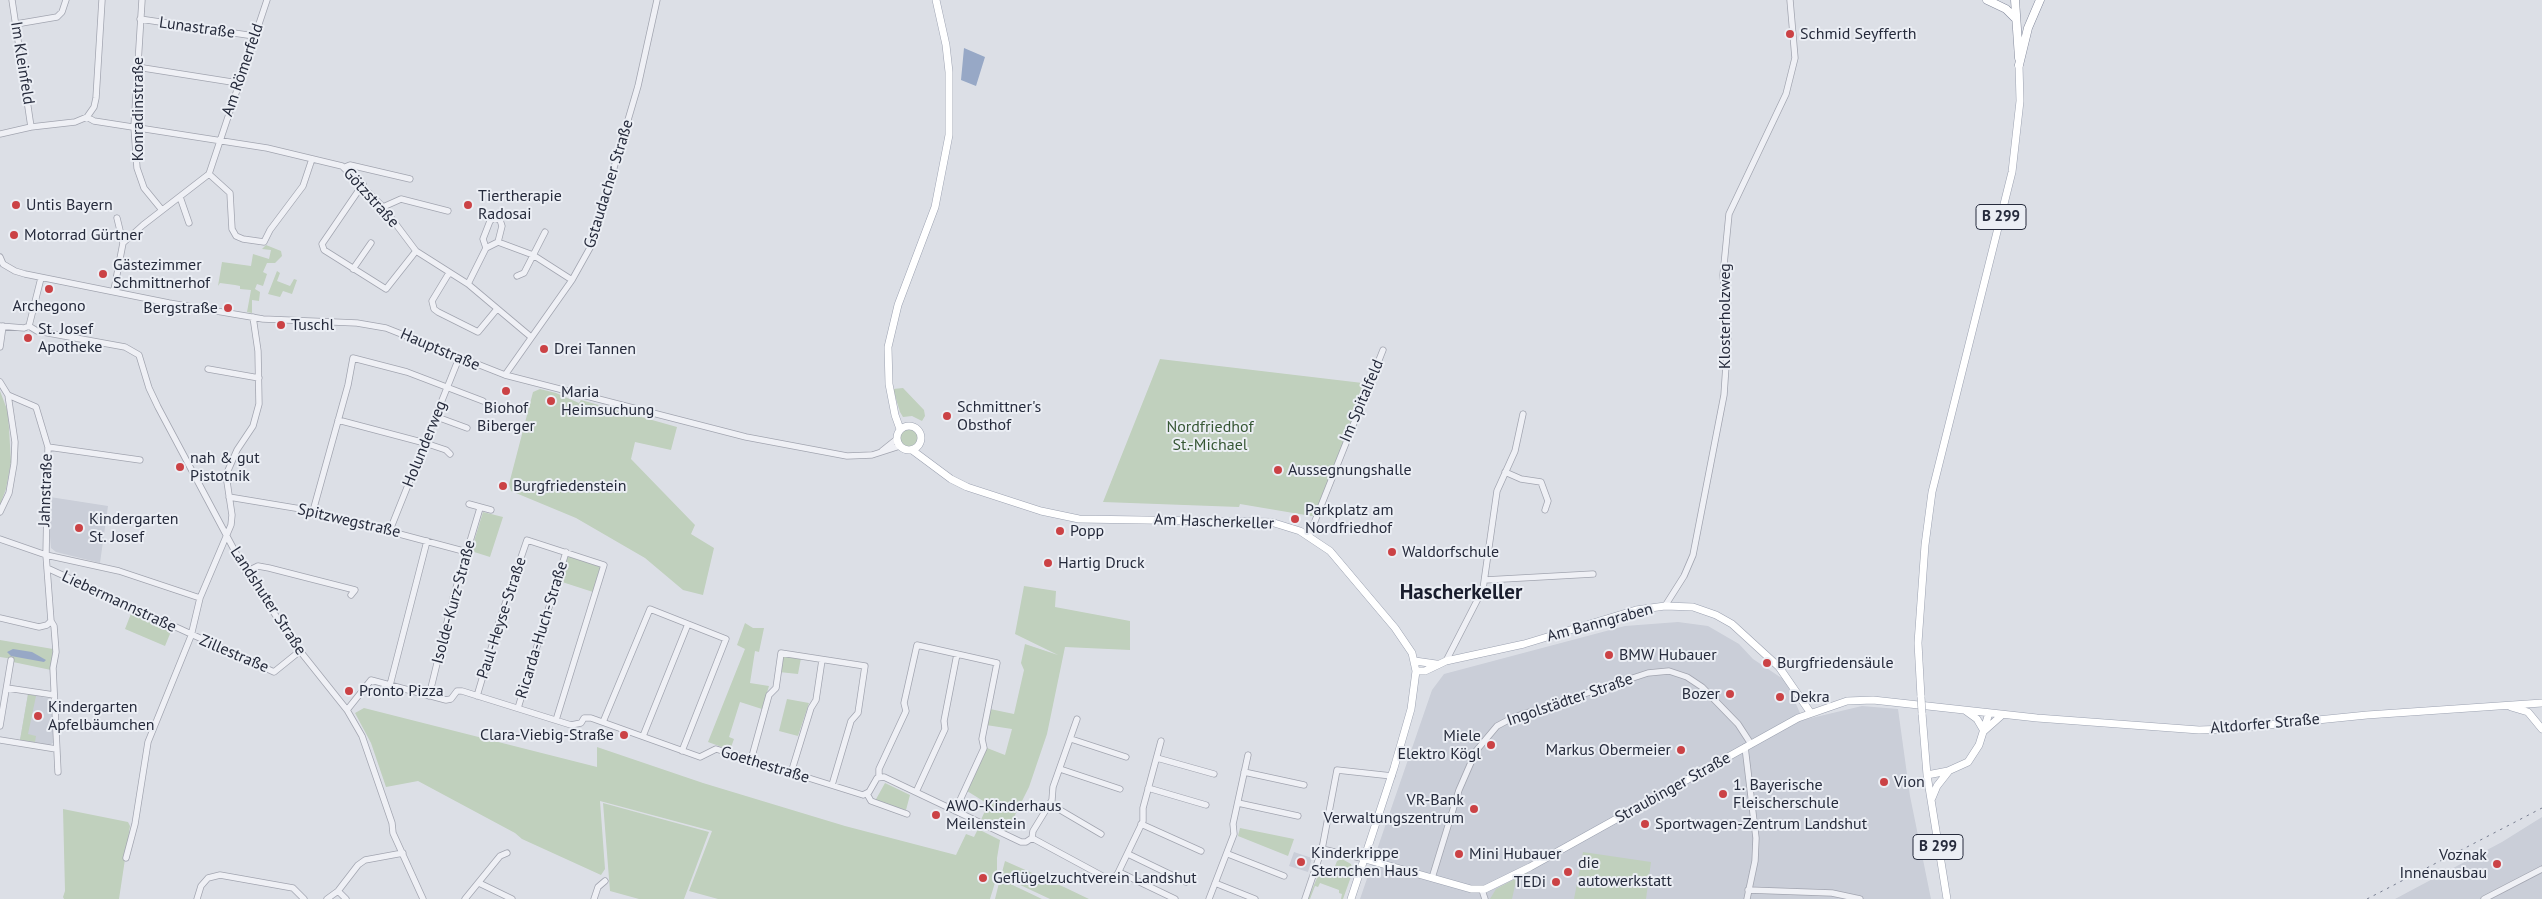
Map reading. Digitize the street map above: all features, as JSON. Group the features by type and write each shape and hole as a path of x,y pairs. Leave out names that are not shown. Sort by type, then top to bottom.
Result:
{"highway":[{"path":"1987,0 2006,9 2014,18"},
{"path":"2015,0 2014,18 2019,65"},
{"path":"2019,65 2030,20 2040,0"}],"main road":[{"path":"903,427 913,426 919,431 921,437 915,447 898,443 903,427 894,408 887,366 892,326 935,208 949,134 949,72 936,0"},
{"name":"B 299","path":"1948,899 1927,776 1922,713 1918,643 1925,545 1932,492 2012,172 2020,101 2019,65"},
{"name":"Am Hascherkeller","path":"915,447 928,460 960,484 993,497 1041,511 1080,519 1257,520 1283,525 1309,536 1330,551 1395,628 1415,661 1416,684 1393,772"},
{"name":"Am Banngraben","path":"1416,671 1425,671 1442,663 1524,644 1636,610 1665,606 1706,611 1732,624 1779,667 1810,712"},
{"name":"Am Banngraben","path":"1415,661 1442,663"},
{"name":"Am Banngraben","path":"1416,684 1425,671"},
{"name":"Straubinger Straße","path":"1482,890 1530,868 1810,712 1841,702 1860,700 1988,713"},
{"path":"2536,720 2535,713 2541,704"},
{"name":"Altdorfer Straße","path":"1988,713 2212,730 2367,715 2541,704"},
{"path":"2501,706 2522,709 2536,720 2542,728"},
{"path":"1966,710 1976,719 1984,731"},
{"path":"1927,776 1958,768 1975,754 1984,731 1988,713"},
{"path":"1984,731 2003,714"},
{"path":"1931,802 1937,786 1948,771"},
{"path":"1351,899 1393,772"},
{"path":"1365,859 1482,890"}],"street":[{"name":"Im Kleinfeld","path":"12,0 32,127"},
{"path":"16,24 57,17 62,12 66,0"},
{"path":"0,134 32,127 75,122 87,117 94,106 96,98 102,0"},
{"name":"Konradinstraße","path":"142,0 134,127 138,176 144,188 162,210"},
{"name":"Am Römerfeld","path":"209,174 267,0"},
{"name":"Gstaudacher Straße","path":"505,375 572,280 592,246 612,182 638,86 657,0"},
{"name":"Klosterholzweg","path":"1665,606 1684,576 1693,555 1724,396 1728,335 1723,275 1729,214 1786,94 1795,58 1790,0"},
{"name":"Lunastraße","path":"140,19 254,36"},
{"path":"137,67 238,83"},
{"name":"Götzstraße","path":"87,117 94,122 219,140 345,167 383,207 416,251 468,284 531,337"},
{"path":"123,243 209,174 230,193 232,229 236,236 243,240 264,242 270,230 303,186 312,159"},
{"path":"345,167 350,165 410,179"},
{"path":"363,184 322,244 324,250 386,290 416,251"},
{"path":"180,196 189,222"},
{"path":"383,207 401,199 448,211"},
{"path":"114,290 123,243 117,218"},
{"path":"486,248 482,243 484,235 490,221 494,218 502,222 498,242"},
{"path":"517,276 524,273 545,232"},
{"path":"468,284 486,248 498,242 533,255 572,280"},
{"path":"354,269 370,243"},
{"name":"Hauptstraße","path":"0,257 3,264 14,271 41,278 253,317 374,325 405,334 459,358 505,375 751,438 847,456 863,456 880,452 898,443"},
{"path":"449,273 432,301 434,309 478,332 497,309"},
{"path":"29,326 41,278"},
{"path":"126,858 135,824 148,742 191,636 200,598 231,525 232,515 226,475 237,450 253,426 260,404 253,317"},
{"path":"0,347 2,326"},
{"name":"Landshuter Straße","path":"2,326 24,328 29,326 36,331 125,347 139,355 149,388 158,407 246,572 300,651 347,710 365,745 392,823 393,833 397,837 423,899"},
{"name":"Im Spitalfeld","path":"1309,536 1384,350"},
{"path":"313,511 353,358 406,372 483,401"},
{"name":"Holunderweg","path":"390,530 459,358"},
{"path":"208,369 259,378"},
{"path":"0,382 8,395 15,442 14,464 9,493 0,512"},
{"name":"Jahnstraße","path":"8,395 36,407 48,447 46,554 50,621 54,626 56,652 53,668 58,772"},
{"path":"1442,663 1467,623 1485,580 1496,499 1505,472 1515,451 1523,414"},
{"path":"437,416 467,428"},
{"path":"338,420 426,443 446,450 450,454"},
{"path":"48,447 140,460"},
{"path":"1505,472 1521,479 1541,482 1548,501 1545,510"},
{"name":"Spitzwegstraße","path":"229,497 313,511 467,552"},
{"path":"469,504 491,510"},
{"name":"Isolde-Kurz-Straße","path":"429,696 480,508"},
{"path":"0,539 46,554 119,571 200,598"},
{"name":"Paul-Heyse-Straße","path":"477,696 499,622 527,540 566,552"},
{"path":"390,685 427,541"},
{"path":"556,720 604,565 566,552"},
{"name":"Ricarda-Huch-Straße","path":"518,708 566,552"},
{"path":"246,572 258,566 269,568 355,590 352,595"},
{"name":"Liebermannstraße","path":"47,568 191,636"},
{"path":"1485,580 1592,574"},
{"path":"603,722 650,609 726,639 682,751"},
{"path":"0,618 40,626 47,625 50,621"},
{"path":"644,736 688,624"},
{"name":"Zillestraße","path":"191,636 274,672 300,651"},
{"path":"867,794 879,777 879,769 906,711 904,703 917,646 997,663 982,739 984,748 955,811"},
{"path":"751,760 769,695 776,688 781,654 865,666 858,713 851,721 832,785"},
{"path":"916,792 945,729 944,721 957,654"},
{"path":"0,726 11,660"},
{"path":"791,773 811,708 816,700 822,660"},
{"name":"Ingolstädter Straße","path":"1432,878 1459,790 1476,751 1497,726 1514,717 1648,673 1669,671 1687,677 1702,687 1738,724 1748,746"},
{"name":"Goethestraße","path":"347,710 369,681 449,700 459,691 574,725 587,717 702,757 716,749 863,795 867,794 871,801 907,814"},
{"path":"7,688 54,695"},
{"path":"879,777 884,777 1021,842 1026,842 1032,838 1033,832 1050,804 1077,719"},
{"path":"1071,739 1126,757"},
{"path":"0,740 56,749"},
{"path":"1032,838 1108,880 1114,879 1128,854 1141,824 1148,788 1161,741"},
{"path":"1746,899 1755,861 1756,838 1748,746"},
{"path":"1209,899 1228,854 1234,834 1233,824 1248,755"},
{"path":"1157,758 1214,774"},
{"path":"1060,768 1120,789"},
{"path":"1305,899 1322,848 1337,770 1393,772"},
{"path":"1244,772 1304,785"},
{"path":"1148,788 1206,805"},
{"path":"1238,803 1298,816"},
{"path":"1050,804 1101,834"},
{"path":"1141,824 1201,852"},
{"path":"1322,848 1365,859"},
{"path":"327,899 338,892 355,869 365,860 403,853"},
{"path":"465,899 500,856 507,853"},
{"path":"1128,854 1186,882"},
{"path":"1228,854 1284,876"},
{"path":"2484,899 2542,869"},
{"path":"1118,873 1175,899"},
{"path":"197,899 201,886 208,878 220,875 293,888 304,899"},
{"path":"594,899 598,887 605,881"},
{"path":"1215,882 1255,899"},
{"path":"479,883 512,899"},
{"path":"1482,890 1485,899"},
{"path":"1748,890 1832,893 1860,899"},
{"path":"338,892 346,899"}],"shaded area":[{"path":"50,497 108,506 100,563 56,552 51,548 49,525"},
{"path":"1678,622 1708,626 1739,644 1753,659 1786,681 1803,720 1862,706 1898,709 1910,796 1931,899 1360,899 1432,690 1444,674 1625,626"},
{"name":"Kindergarten Apfelbäumchen","path":"28,694 52,699 54,742 50,745 20,740"},
{"path":"2542,817 2542,899 2395,899 2502,842"},
{"name":"Kinderkrippe Sternchen Haus","path":"1294,852 1312,858 1308,872 1289,866"}],"green space":[{"path":"266,245 281,251 282,256 275,263 267,263 263,272 267,274 263,286 257,284 255,289 260,292 259,301 252,300 252,313 247,312 251,290 220,283 218,286 222,262 251,266 253,254 269,259 271,250 262,249"},
{"path":"277,271 280,273 277,281 290,286 294,279 297,280 292,294 283,291 280,297 268,294"},
{"name":"Nordfriedhof St.-Michael","path":"1160,359 1371,384 1317,517 1240,504 1239,507 1103,502"},
{"path":"903,388 924,410 925,416 922,421 912,416 903,417 900,412 893,389"},
{"path":"540,389 556,393 579,403 581,400 677,427 671,450 635,442 631,459 695,525 691,534 714,548 703,595 683,590 645,558 576,518 511,491 509,484 533,392"},
{"path":"0,391 8,412 11,462 6,489 0,505"},
{"path":"909,428 916,431 919,438 916,445 909,448 902,445 899,438 902,431"},
{"path":"483,512 503,517 490,557 471,551"},
{"path":"568,555 601,567 593,592 559,581"},
{"path":"1024,586 1056,591 1055,607 1130,621 1130,650 1065,647 1047,734 1029,787 1007,831 981,820 988,804 967,791 987,748 1005,755 1012,729 986,725 990,709 1014,714 1024,670 1021,663 1025,644 1058,655 1015,634"},
{"path":"132,611 172,629 165,646 125,629"},
{"path":"745,623 753,628 764,628 759,652 755,651 750,683 769,686 762,709 740,702 729,737 734,739 730,750 708,742 745,649 737,645"},
{"path":"0,640 53,649 51,670 13,662 13,659 0,657"},
{"path":"783,657 801,658 798,674 779,672"},
{"path":"28,694 36,696 28,734 36,736 35,742 20,740"},
{"path":"787,699 809,703 798,736 779,731"},
{"path":"364,708 597,767 597,747 703,783 845,826 956,855 966,834 974,837 978,829 1000,840 997,876 990,899 718,899 689,891 712,831 600,801 605,869 601,875 522,839 515,833 418,781 386,787 371,743 355,713"},
{"path":"885,783 910,795 906,810 875,801"},
{"path":"603,803 709,832 684,899 639,899 610,891"},
{"path":"63,809 128,822 130,826 119,899 64,899"},
{"path":"1240,828 1294,839 1288,856 1238,836"},
{"path":"1583,852 1651,862 1646,899 1574,899"},
{"path":"1342,859 1351,864 1353,871 1343,899 1341,899 1342,894 1339,893 1339,890 1320,883 1318,887 1315,886 1310,899 1308,899 1319,873 1331,877 1337,861"},
{"path":"1005,861 1089,899 1050,899 1001,876"},
{"path":"1526,873 1528,874 1529,876 1527,874 1519,879 1520,882 1516,881 1512,899 1490,899 1496,889"},
{"path":"1000,879 1042,899 995,899"}],"water":[{"path":"964,48 985,57 976,86 961,80"},
{"path":"13,649 32,652 46,660 44,662 11,656 7,652"}],"railway":[{"path":"2367,899 2542,808"}],"place":[{"name":"Schmid Seyfferth","path":"1790,34"},
{"name":"Untis Bayern","path":"16,205"},
{"name":"Tiertherapie Radosai","path":"468,205"},
{"name":"Motorrad Gürtner","path":"14,235"},
{"name":"Gästezimmer Schmittnerhof","path":"103,274"},
{"name":"Archegono","path":"49,289"},
{"name":"Bergstraße","path":"228,308"},
{"name":"Tuschl","path":"281,325"},
{"name":"St. Josef Apotheke","path":"28,338"},
{"name":"Drei Tannen","path":"544,349"},
{"name":"Biohof Biberger","path":"506,391"},
{"name":"Maria Heimsuchung","path":"551,401"},
{"name":"Schmittner's Obsthof","path":"947,416"},
{"name":"nah & gut Pistotnik","path":"180,467"},
{"name":"Aussegnungshalle","path":"1278,470"},
{"name":"Burgfriedenstein","path":"503,486"},
{"name":"Parkplatz am Nordfriedhof","path":"1295,519"},
{"name":"Kindergarten St. Josef","path":"79,528"},
{"name":"Popp","path":"1060,531"},
{"name":"Waldorfschule","path":"1392,552"},
{"name":"Hartig Druck","path":"1048,563"},
{"name":"BMW Hubauer","path":"1609,655"},
{"name":"Burgfriedensäule","path":"1767,663"},
{"name":"Pronto Pizza","path":"349,691"},
{"name":"Bozer","path":"1730,694"},
{"name":"Dekra","path":"1780,697"},
{"name":"Kindergarten Apfelbäumchen","path":"38,716"},
{"name":"Clara-Viebig-Straße","path":"624,735"},
{"name":"Miele Elektro Kögl","path":"1491,745"},
{"name":"Markus Obermeier","path":"1681,750"},
{"name":"Vion","path":"1884,782"},
{"name":"1. Bayerische Fleischerschule","path":"1723,794"},
{"name":"VR-Bank Verwaltungszentrum","path":"1474,809"},
{"name":"AWO-Kinderhaus Meilenstein","path":"936,815"},
{"name":"Sportwagen-Zentrum Landshut","path":"1645,824"},
{"name":"Mini Hubauer","path":"1459,854"},
{"name":"Kinderkrippe Sternchen Haus","path":"1301,862"},
{"name":"Voznak Innenausbau","path":"2497,864"},
{"name":"die autowerkstatt","path":"1568,872"},
{"name":"Geflügelzuchtverein Landshut","path":"983,878"},
{"name":"TEDi","path":"1556,882"}],"district":[{"name":"Hascherkeller","path":"1461,593"}]}
